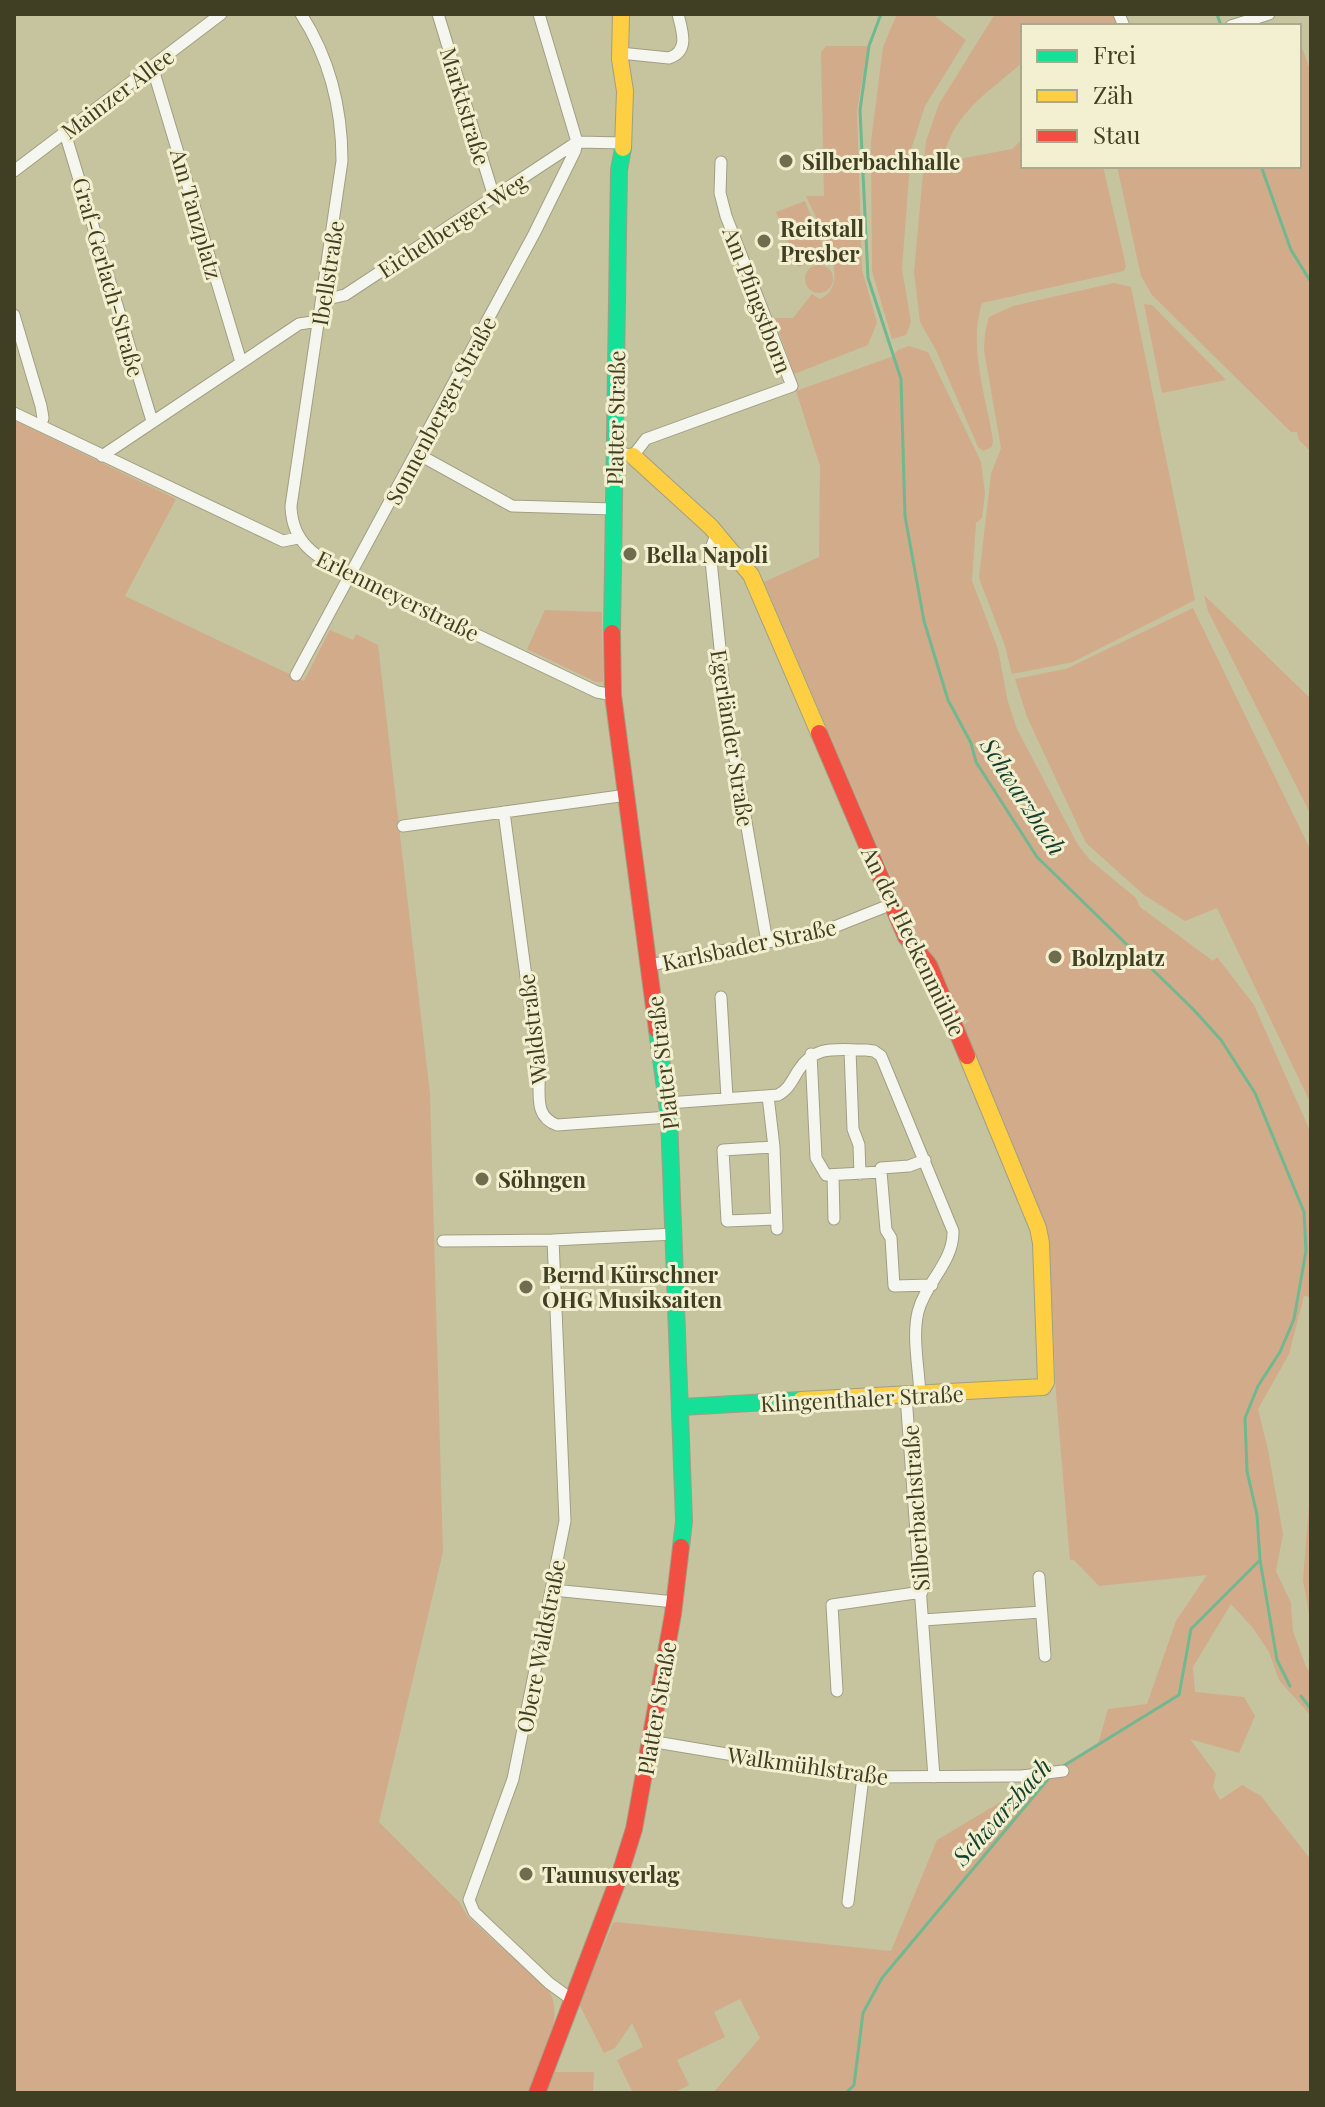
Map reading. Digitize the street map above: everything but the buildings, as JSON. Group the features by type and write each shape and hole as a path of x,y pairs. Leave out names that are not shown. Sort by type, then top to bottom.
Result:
{"main road":[{"name":"Platter Straße","path":"537,2093 627,1854 675,1602 684,1521 669,1110 613,695 611,639 619,170 624,143 625,84 620,53 621,14"},
{"name":"An der Heckenmühle","path":"633,456 716,535 751,575 906,937 929,965 1038,1228 1046,1382 1043,1387"},
{"name":"Klingenthaler Straße","path":"682,1407 1043,1387"}],"street":[{"name":"Mainzer Allee","path":"14,171 221,14"},
{"name":"Ibellstraße","path":"298,538 291,506 340,184 340,124 327,66 301,14"},
{"name":"Marktstraße","path":"438,14 494,197"},
{"path":"539,14 577,142 624,143"},
{"path":"620,53 669,58 677,55 683,38 678,14"},
{"path":"1237,24 1264,15"},
{"name":"Am Tanzplatz","path":"152,66 241,362"},
{"name":"Graf-Gerlach-Straße","path":"65,133 152,421"},
{"name":"Eichelberger Weg","path":"323,300 345,295 577,142"},
{"name":"Sonnenberger Straße","path":"296,675 534,234 577,142"},
{"name":"Am Pfingstborn","path":"633,456 646,439 792,386 726,216 720,193 721,162"},
{"path":"14,315 41,406 41,425"},
{"path":"102,456 299,324 319,321"},
{"name":"Erlenmeyerstraße","path":"14,413 283,541 298,538 313,555 351,575 597,692 613,695"},
{"path":"614,451 633,456"},
{"path":"416,453 512,506 613,509"},
{"name":"Egerländer Straße","path":"716,535 710,551 722,681 767,942"},
{"path":"403,826 627,795"},
{"name":"Waldstraße","path":"504,812 538,1068 541,1114 547,1121 557,1125 669,1110 727,1098 768,1096"},
{"name":"Karlsbader Straße","path":"650,965 835,927 892,904"},
{"path":"721,997 727,1098"},
{"path":"811,1054 850,1050 853,1129 859,1145 860,1174"},
{"name":"Silberbachstraße","path":"850,1050 874,1051 885,1061 953,1231 952,1248 918,1311 913,1395 934,1777"},
{"path":"774,1147 723,1150 727,1221 776,1224 774,1147 768,1096 788,1089 811,1054"},
{"path":"811,1054 816,1158 826,1175 881,1172"},
{"path":"925,1160 909,1166 881,1168 881,1172 886,1230 891,1238 894,1286 932,1285"},
{"path":"833,1175 834,1219"},
{"path":"443,1241 675,1234"},
{"name":"Obere Waldstraße","path":"553,1240 565,1521 511,1789 469,1900 474,1912 549,1983 571,1999"},
{"path":"1039,1577 1045,1656"},
{"path":"553,1590 675,1602"},
{"path":"837,1691 832,1605 922,1592"},
{"name":"Silberbachstraße","path":"923,1620 1041,1612"},
{"name":"Walkmühlstraße","path":"650,1741 863,1777 1022,1776 1063,1771"},
{"path":"848,1902 863,1777"}],"shaded area":[{"path":"897,14 932,14 966,40 925,106 911,150 902,269 911,322 906,335 892,339 872,271 871,142 883,47"},
{"path":"995,14 1115,14 1118,24 1021,24 1021,64 962,118 947,145 943,162 1012,149 1021,141 1021,168 1103,168 1126,266 1124,271 982,303 978,319 977,354 993,440 992,447 983,451 978,447 936,350 920,322 914,272 926,141 939,104"},
{"path":"826,46 868,46 857,111 862,270 877,322 868,345 794,374 774,318 793,318 812,294 820,299 830,291 834,280 830,251 806,196 824,196 821,52"},
{"path":"1301,48 1311,72 1311,452 1299,440 1297,432 1291,432 1152,295 1141,276 1117,168 1301,168"},
{"path":"805,201 827,255 798,267 776,212"},
{"path":"819,265 829,269 833,279 829,289 819,293 809,289 805,279 809,269"},
{"path":"1114,283 1131,287 1195,600 1073,662 1012,674 1005,646 979,578 991,474 1001,448 984,350 989,317 1013,306"},
{"path":"1144,304 1152,305 1226,380 1162,393"},
{"path":"909,346 928,352 981,462 985,493 982,518 976,523 972,581 998,649 1008,702 1017,729 1078,845 1090,860 1136,898 1140,907 1213,961 1217,957 1254,1005 1311,1133 1311,1297 1304,1296 1289,1354 1258,1409 1283,1534 1276,1571 1291,1603 1293,1631 1306,1667 1311,1672 1311,1716 1279,1680 1269,1652 1231,1604 1193,1667 1195,1692 1244,1697 1255,1716 1239,1753 1190,1739 1216,1774 1213,1787 1220,1800 1242,1785 1261,1796 1311,1860 1311,2093 713,2093 760,2038 740,1999 714,2012 725,2037 677,2060 689,2085 673,2093 633,2093 617,2060 643,2047 632,2023 615,2048 604,2053 579,2004 616,1922 891,1951 937,1840 1098,1744 1108,1709 1147,1704 1176,1621 1207,1575 1099,1586 1074,1560 1070,1560 1046,1228 963,1026 970,1019 961,1022 937,966 912,926 764,582 819,557 820,466 796,391 891,357"},
{"path":"14,420 176,499 125,596 304,681 330,630 353,640 356,634 378,645 430,1094 443,1552 379,1822 459,1902 468,1917 549,1991 553,2002 553,2028 528,2093 14,2093"},
{"path":"1204,595 1311,699 1311,815 1208,611"},
{"path":"1193,608 1311,851 1311,1104 1217,908 1185,921 1144,895 1086,843 1027,717 1015,679 1066,669"},
{"path":"545,610 602,612 603,682 596,682 527,649"},
{"path":"1311,1481 1311,1625 1303,1580"},
{"path":"554,2072 594,2072 593,2093 546,2093"}],"waterway":[{"name":"Schwarzbach","path":"881,14 869,46 860,110 868,278 901,379 905,516 924,621 948,700 971,743 976,762 1037,857 1221,1040 1255,1093 1304,1212 1306,1251 1294,1319 1280,1352 1258,1386 1245,1418 1247,1471 1257,1515 1260,1560 1277,1660 1290,1686"},
{"path":"1217,14 1220,24"},
{"path":"1262,168 1291,250 1311,282"},
{"name":"Schwarzbach","path":"1060,1768 1179,1695 1191,1629 1260,1560"},
{"name":"Schwarzbach","path":"1301,1696 1311,1709"},
{"name":"Schwarzbach","path":"846,2093 854,2085 863,2013 882,1978 1049,1778"}],"traffic: fast":[{"path":"612,633 619,170 623,148"},
{"path":"657,1030 669,1117 684,1521 681,1547"},
{"path":"682,1407 801,1400"}],"traffic: slow":[{"path":"621,14 620,59 625,91 623,148"},
{"path":"633,456 711,527 751,575 819,733"},
{"path":"801,1400 1043,1387 1046,1382 1038,1228 967,1056"}],"traffic: jam":[{"path":"612,633 613,695 657,1030"},
{"path":"819,733 906,937 929,965 967,1056"},
{"path":"537,2093 618,1880 634,1829 673,1614 681,1547"}],"place":[{"name":"Silberbachhalle","path":"786,161"},
{"name":"Reitstall Presber","path":"764,241"},
{"name":"Bella Napoli","path":"630,554"},
{"name":"Bolzplatz","path":"1055,957"},
{"name":"Söhngen","path":"482,1179"},
{"name":"Bernd Kürschner OHG Musiksaiten","path":"526,1287"},
{"name":"Taunusverlag","path":"526,1874"}]}
